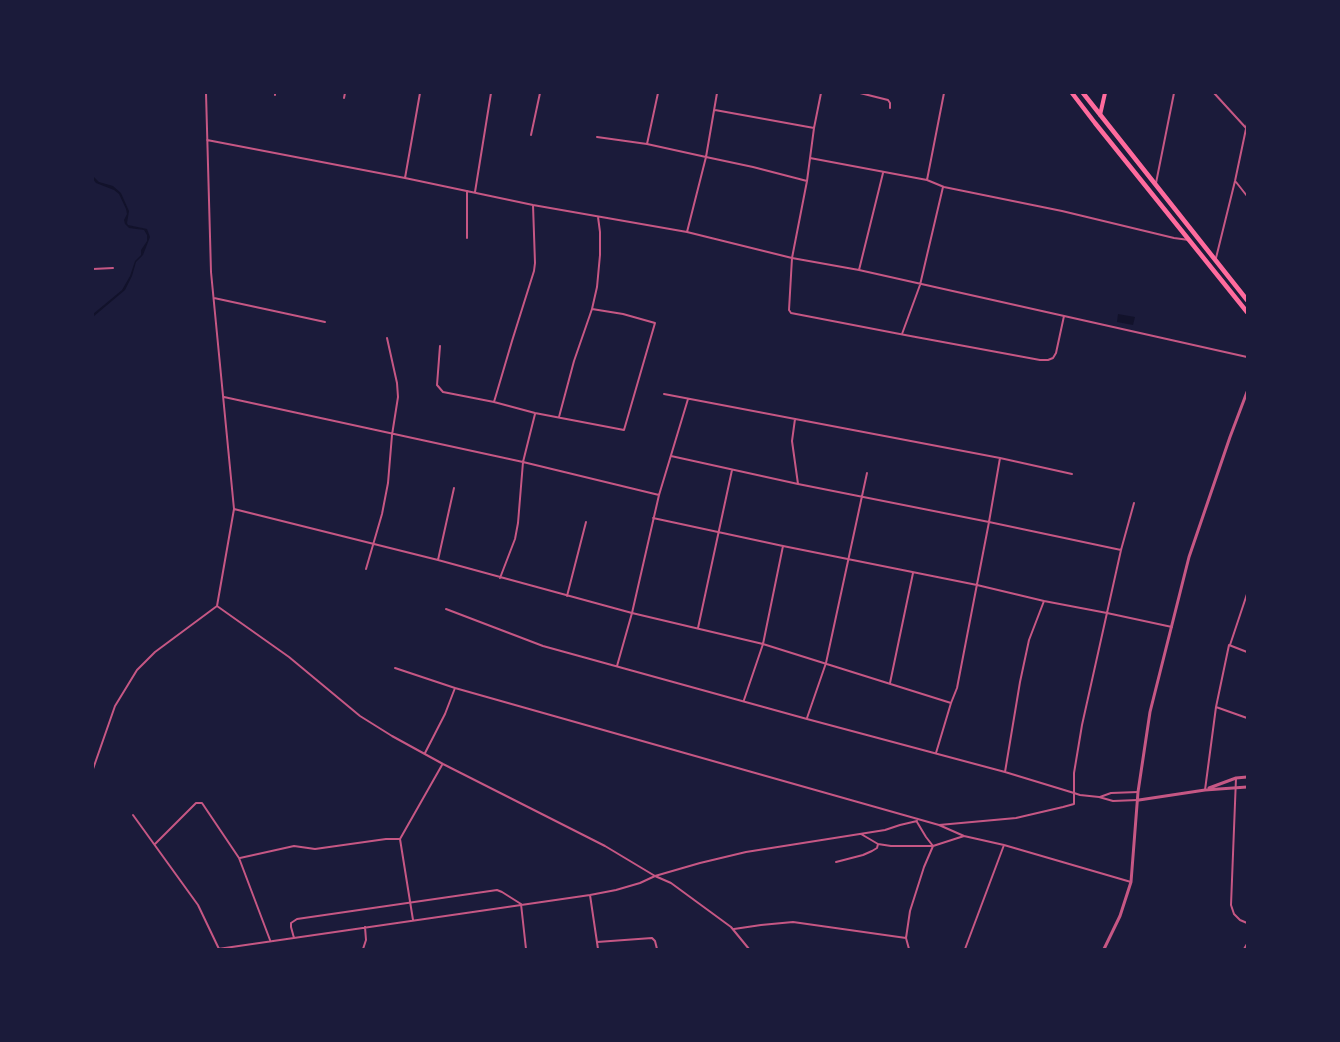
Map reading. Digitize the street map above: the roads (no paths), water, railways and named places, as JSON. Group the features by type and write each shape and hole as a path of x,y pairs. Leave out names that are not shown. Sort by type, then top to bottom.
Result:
{"highway":[{"path":"1072,93 1247,312"},
{"path":"1083,93 1247,300"},
{"path":"1095,123 1100,116"}],"main road":[{"path":"1100,116 1105,93"}],"street":[{"path":"93,769 116,706 137,670 155,651 217,606 234,509 212,272 206,93"},
{"path":"344,98 345,93"},
{"path":"405,178 420,93"},
{"path":"475,192 491,93"},
{"path":"531,135 540,93"},
{"path":"647,144 658,93"},
{"path":"687,232 706,157 717,93"},
{"path":"821,93 792,258 789,310 791,313 1040,360 1053,358 1056,353 1064,316"},
{"path":"860,93 888,100 890,108"},
{"path":"927,180 944,93"},
{"path":"1155,185 1174,93"},
{"path":"1214,93 1246,128"},
{"path":"715,110 814,128"},
{"path":"1215,261 1247,124"},
{"path":"597,137 647,144 807,181"},
{"path":"207,140 533,205 687,232 792,258 859,270 1247,357"},
{"path":"810,158 927,180 944,187 1188,240"},
{"path":"859,270 883,173"},
{"path":"1235,181 1247,196"},
{"path":"902,334 920,285 944,187"},
{"path":"467,191 467,238"},
{"path":"494,402 534,271 533,205"},
{"path":"559,417 573,361 592,309 597,287 600,255 598,217"},
{"path":"93,269 113,268"},
{"path":"214,298 325,322"},
{"path":"440,346 437,385 443,392 624,430 655,323 592,309"},
{"path":"366,569 382,514 388,483 398,397 387,338"},
{"path":"1104,949 1120,916 1131,882 1138,792 1150,712 1189,557 1247,392"},
{"path":"664,394 1000,458 1072,474"},
{"path":"224,397 523,462 659,495"},
{"path":"617,666 632,613 659,495 688,399"},
{"path":"500,578 518,523 523,462 535,413"},
{"path":"795,419 792,441 798,484"},
{"path":"671,456 1122,550"},
{"path":"936,753 957,688 1000,458"},
{"path":"698,629 732,470"},
{"path":"807,719 826,663 867,473"},
{"path":"438,560 454,488"},
{"path":"939,825 1016,818 1070,806 1074,802 1074,773 1082,725 1134,503"},
{"path":"234,509 438,560 632,613 763,644 951,702"},
{"path":"653,518 1172,627"},
{"path":"567,596 586,522"},
{"path":"744,701 763,644 783,546"},
{"path":"890,683 914,573"},
{"path":"1205,790 1216,707 1229,645 1247,594"},
{"path":"1005,772 1029,640 1044,601"},
{"path":"217,606 289,657 360,716 424,754 605,846 671,883 733,930 749,949"},
{"path":"446,609 543,646 1005,772 1074,793 1113,801 1247,787"},
{"path":"1229,645 1247,652"},
{"path":"395,669 939,825 964,836 1004,845 1131,882"},
{"path":"424,754 435,735 455,688"},
{"path":"1216,707 1247,718"},
{"path":"413,920 400,839 443,764"},
{"path":"1205,790 1236,778 1247,777"},
{"path":"1236,778 1231,905 1234,914 1247,923"},
{"path":"1099,797 1138,792"},
{"path":"155,844 196,803 202,803 239,858 270,941"},
{"path":"133,815 198,905 218,949 590,895 616,890 655,876 746,852 885,830 916,820"},
{"path":"916,820 933,846"},
{"path":"861,834 878,844 891,846 933,846 964,836"},
{"path":"239,858 294,846 315,849 400,839"},
{"path":"836,862 863,855 877,848 878,844"},
{"path":"965,949 1004,845"},
{"path":"909,949 906,938 910,911 933,846"},
{"path":"294,938 291,923 297,919 409,902 497,890 521,904"},
{"path":"590,895 598,949"},
{"path":"521,904 526,949"},
{"path":"733,930 794,922 906,938"},
{"path":"363,949 366,940 365,927"},
{"path":"597,942 652,938 657,949"},
{"path":"1244,949 1247,944"}]}
